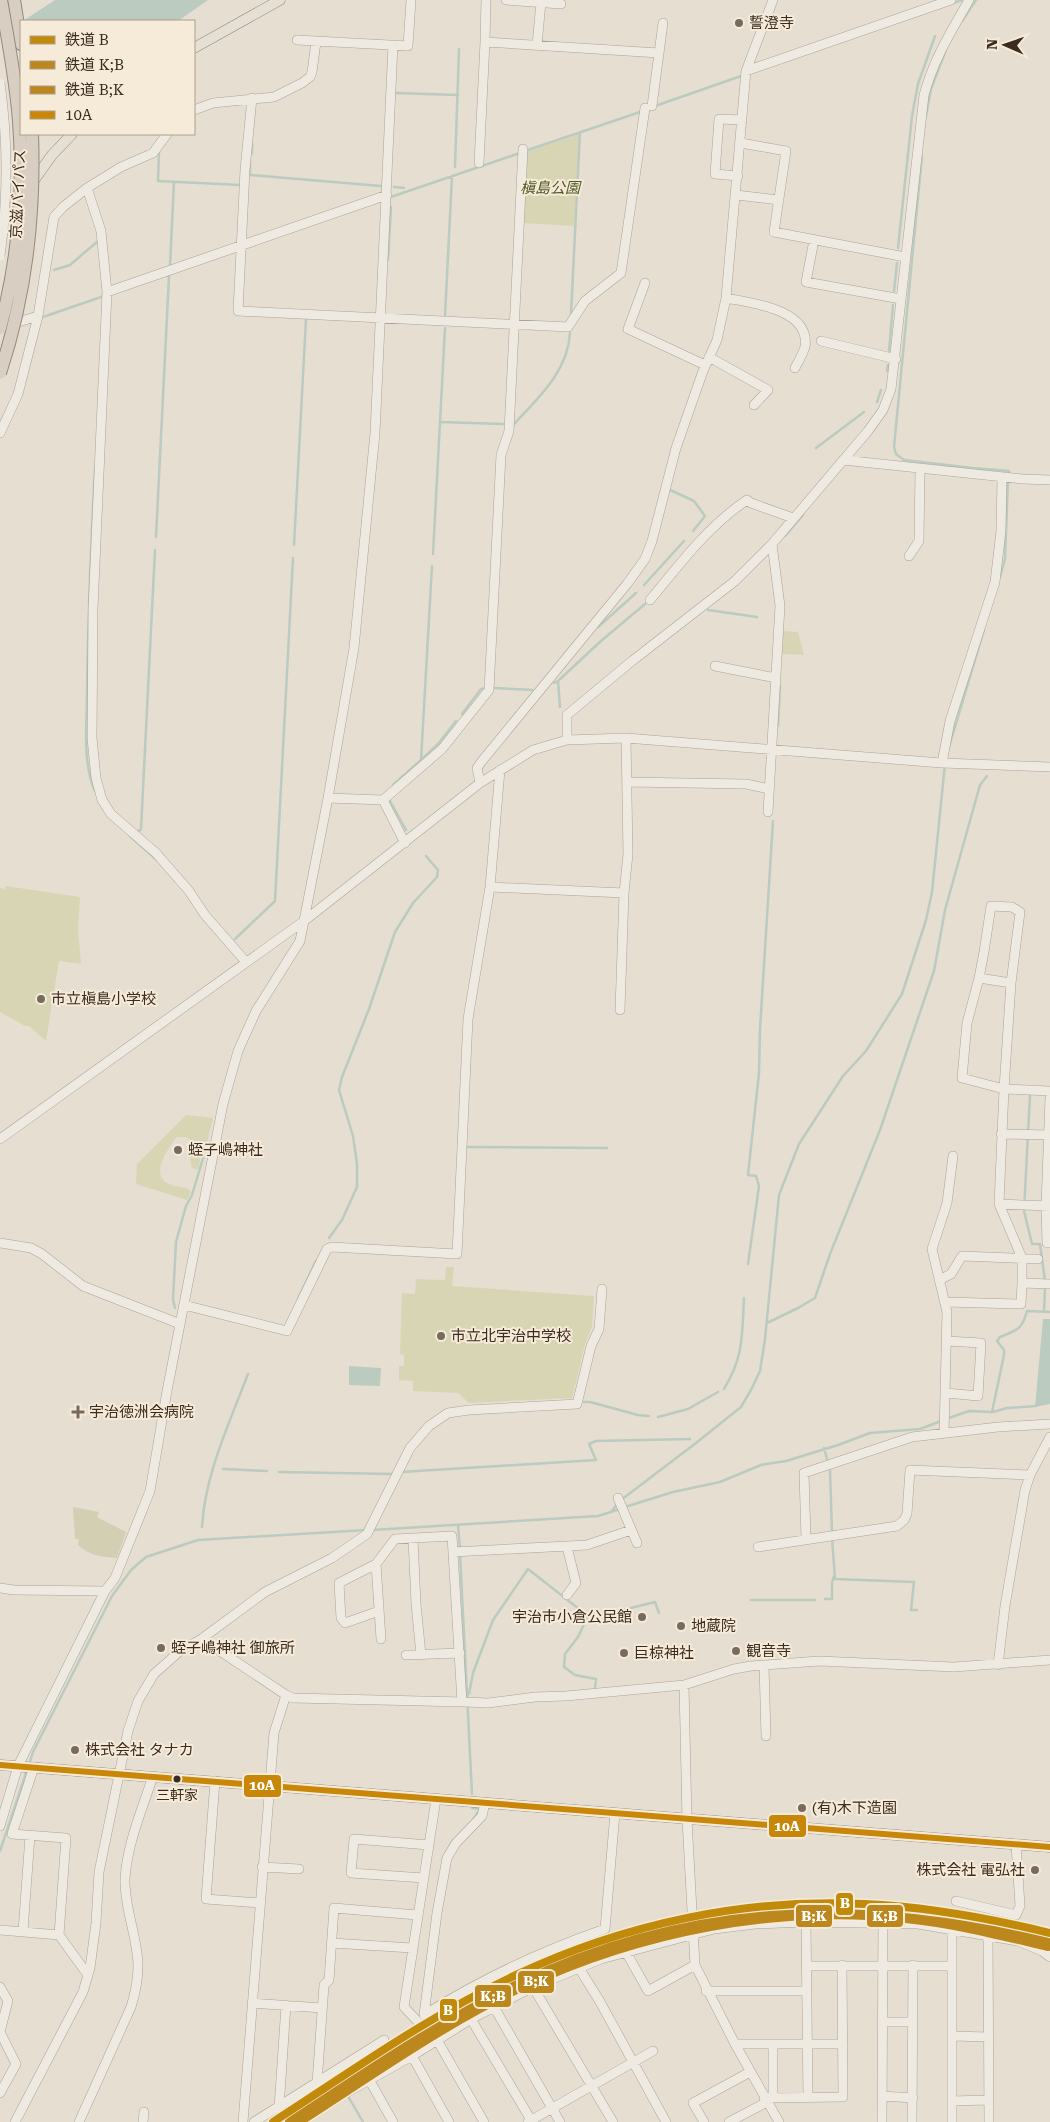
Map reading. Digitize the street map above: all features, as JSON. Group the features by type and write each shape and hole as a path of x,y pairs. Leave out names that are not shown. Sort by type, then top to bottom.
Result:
{"highway":[{"name":"京滋バイパス","path":"0,328 9,291 16,243 20,159 16,97 1,0"},
{"path":"14,0 20,38"},
{"name":"京滋バイパス","path":"0,373 14,326 26,269 32,211 32,135"}],"main road":[{"path":"195,47 280,0"},
{"path":"0,226 52,155 71,135"},
{"path":"0,1765 269,1785 687,1820 1050,1846"}],"street":[{"path":"297,40 408,46 411,0"},
{"path":"479,163 486,0"},
{"path":"506,0 561,4"},
{"path":"480,783 477,768 482,761 645,559 652,540 676,448 716,340 726,298 746,70 772,0"},
{"path":"746,70 951,0"},
{"path":"567,740 567,715 632,661 735,582 772,544 883,410 891,389 896,359 905,256 924,94 941,47 969,0"},
{"path":"537,45 541,2"},
{"path":"252,98 245,170 238,311 568,327 585,301 621,273 663,23"},
{"path":"195,110 213,103 274,97 310,77 316,42"},
{"path":"485,42 659,53"},
{"path":"0,1826 105,1591 115,1578 150,1491 223,1104 238,1051 256,1011 300,941 328,798 354,648 375,433 393,45"},
{"path":"0,83 4,111 6,164 4,227 0,256"},
{"path":"738,176 714,174 718,119 742,120"},
{"path":"0,433 18,394 38,316 54,217 63,207 87,188 120,167 153,154 166,135"},
{"path":"740,143 786,151 774,232 905,256"},
{"path":"328,798 383,800 442,749 489,690 501,455 509,431 523,149"},
{"path":"87,188 101,231 107,292 92,609 92,738 96,778 102,800 111,814 156,853 189,891 205,915 246,962"},
{"path":"107,292 387,195"},
{"path":"736,195 779,200"},
{"path":"814,240 806,282 901,299"},
{"path":"645,283 628,329 707,361 768,390 754,405"},
{"path":"726,298 782,310 795,321 803,331 805,347 795,368"},
{"path":"0,328 38,316"},
{"path":"821,341 896,359"},
{"path":"843,460 1002,477 1050,480"},
{"path":"909,556 919,541 920,469"},
{"path":"942,763 950,721 995,582 1001,532 1002,477"},
{"path":"650,600 704,535 723,517 747,500 793,518"},
{"path":"768,812 780,606 772,544"},
{"path":"715,666 776,678"},
{"path":"0,1139 304,920 480,783 533,750 567,740 626,738 942,763 1050,767"},
{"path":"620,1010 624,893 628,854 626,738"},
{"path":"184,1305 287,1331 327,1249 332,1247 457,1254 468,1019 490,886 500,770"},
{"path":"627,782 746,784 769,788"},
{"path":"383,800 405,843"},
{"path":"490,886 624,893"},
{"path":"946,1302 1021,1304 1022,1258 999,1204 1004,1089 1012,983 1020,912 1012,907 990,906 984,952 967,1023 962,1078 1004,1089 1050,1091"},
{"path":"978,978 1012,983"},
{"path":"1050,1098 1047,1243 1050,1242"},
{"path":"1001,1134 1049,1135"},
{"path":"944,1434 947,1341 946,1302 932,1249 947,1203 953,1156"},
{"path":"999,1204 1048,1206"},
{"path":"0,1243 36,1251 69,1273 83,1286 180,1324"},
{"path":"939,1280 951,1274 962,1256 1038,1259"},
{"path":"1022,1283 1050,1284"},
{"path":"15,2122 83,1992 88,1975 96,1923 99,1872 128,1731 145,1687 154,1674 174,1655 200,1640 265,1592 332,1558 369,1530 410,1448 429,1426 448,1413 577,1404 591,1346 599,1329 602,1289"},
{"path":"946,1393 978,1396 981,1343 947,1341"},
{"path":"806,1539 804,1472 912,1438 998,1427 1050,1424"},
{"path":"998,1665 1021,1512 1030,1475 1050,1437"},
{"path":"758,1547 897,1526 904,1520 907,1514 910,1470 1030,1475"},
{"path":"618,1498 637,1543"},
{"path":"453,1552 587,1545 631,1530"},
{"path":"379,1612 345,1622 341,1618 339,1583 376,1564 395,1539 452,1536 460,1654 466,1702"},
{"path":"413,1539 416,1604 421,1654"},
{"path":"567,1547 576,1582 567,1595"},
{"path":"376,1564 381,1639"},
{"path":"0,1588 14,1590 105,1591"},
{"path":"200,1640 208,1643 293,1698 488,1703 535,1697 684,1685 734,1669 764,1665 819,1661 954,1667 1050,1660"},
{"path":"406,1656 460,1654"},
{"path":"764,1665 766,1736"},
{"path":"684,1685 687,1820 695,1966 706,1991 750,2072 768,2099 779,2122"},
{"path":"243,2122 274,1733 286,1695"},
{"path":"27,1767 12,1834 66,1838 60,1935 88,1975"},
{"path":"79,2122 131,2007 136,1990 138,1965 129,1918 125,1881 129,1853 153,1776"},
{"path":"215,1781 206,1899 259,1903"},
{"path":"421,2025 404,2007 436,1799"},
{"path":"485,1803 482,1816 456,1843 447,1858 437,1913 424,2015 456,1995 517,1963 564,1943 605,1929 615,1813"},
{"path":"23,1932 30,1836"},
{"path":"424,1878 351,1873 354,1840 429,1845"},
{"path":"956,1901 1016,1915 1020,1906 1016,1844"},
{"path":"262,1867 299,1869"},
{"path":"317,2083 324,1985 329,1980 334,1908 417,1915"},
{"path":"806,1922 808,2097"},
{"path":"346,2093 370,2081 471,2019 533,1987 579,1968 626,1952 714,1929 755,1924 806,1922 918,1924 1018,1941 1050,1957"},
{"path":"882,1922 882,2122"},
{"path":"952,1929 952,2122"},
{"path":"0,1930 60,1935"},
{"path":"988,1936 989,2122"},
{"path":"332,1943 412,1948"},
{"path":"626,1952 648,1991 695,1966"},
{"path":"729,2122 768,2099 843,2097 842,1965"},
{"path":"912,2122 913,1965"},
{"path":"807,1966 952,1966"},
{"path":"579,1968 599,2000 666,2122"},
{"path":"0,1987 8,2000 0,2032 16,2064 0,2093"},
{"path":"533,1987 613,2122"},
{"path":"706,1991 808,1991"},
{"path":"252,2003 322,2008"},
{"path":"279,2108 286,2005"},
{"path":"494,2007 560,2122"},
{"path":"471,2019 530,2121 632,2062 653,2052"},
{"path":"882,2022 913,2022"},
{"path":"427,2035 435,2041 484,2122"},
{"path":"952,2036 988,2037"},
{"path":"254,2122 384,2040"},
{"path":"735,2044 843,2044"},
{"path":"768,2099 773,2044"},
{"path":"412,2056 449,2122"},
{"path":"704,2122 693,2102 750,2072"},
{"path":"370,2081 393,2122"},
{"path":"882,2096 913,2098"},
{"path":"952,2101 988,2100"}],"green space":[{"name":"槇島公園","path":"580,134 574,226 522,223 526,152"},
{"path":"783,631 798,632 804,655 782,654"},
{"path":"6,886 80,897 78,928 81,964 59,961 46,1041 29,1026 25,1026 0,1012 0,888 5,889"},
{"path":"186,1115 213,1118 198,1170 192,1168 190,1159 194,1145 186,1137 177,1137 162,1161 160,1168 163,1180 169,1184 189,1190 191,1192 187,1200 136,1184 137,1164"},
{"path":"446,1267 454,1267 452,1286 594,1296 592,1327 585,1344 572,1398 469,1403 458,1393 413,1391 413,1381 399,1380 399,1366 404,1366 404,1355 400,1354 402,1293 415,1294 416,1279 445,1280"}],"shaded area":[{"path":"55,0 208,0 179,20 25,20"},
{"path":"1043,1319 1050,1319 1050,1404 1035,1407"},
{"path":"349,1366 381,1368 380,1386 349,1385"},
{"path":"73,1507 99,1512 97,1517 126,1532 117,1558 92,1554 78,1545 79,1539 75,1539"}],"pier":[{"path":"23,18 20,20 20,135 23,135 0,153 0,54 9,115 0,49 0,33"}],"waterway":[{"path":"953,3 963,0"},
{"path":"962,21 976,0"},
{"path":"898,248 912,116 918,84 935,36"},
{"path":"455,167 459,49"},
{"path":"926,116 931,89 946,50"},
{"path":"655,106 744,75"},
{"path":"395,93 458,95"},
{"path":"525,151 643,111"},
{"path":"571,314 580,132"},
{"path":"252,143 252,153"},
{"path":"159,152 158,181 240,185"},
{"path":"388,198 520,153"},
{"path":"922,156 894,447 896,454 904,460 1009,471 1009,475"},
{"path":"250,160 250,175 381,186"},
{"path":"445,316 452,176"},
{"path":"170,266 174,182"},
{"path":"394,187 404,188"},
{"path":"388,260 391,207"},
{"path":"54,270 70,265 98,241"},
{"path":"894,291 897,263"},
{"path":"156,537 169,276 166,275"},
{"path":"40,318 104,296"},
{"path":"889,351 893,305"},
{"path":"294,545 306,319"},
{"path":"433,554 445,328"},
{"path":"513,425 550,384 564,360 570,333"},
{"path":"887,371 888,365"},
{"path":"877,402 881,390"},
{"path":"816,448 864,412"},
{"path":"440,422 503,424"},
{"path":"95,468 86,730 88,768 95,791"},
{"path":"1000,577 1005,559 1008,480"},
{"path":"668,489 694,501 705,516 693,531"},
{"path":"785,536 803,515"},
{"path":"644,585 684,541"},
{"path":"137,833 141,829 155,550"},
{"path":"235,939 275,901 293,558"},
{"path":"393,785 421,760 432,566"},
{"path":"598,627 636,593"},
{"path":"554,683 645,604"},
{"path":"708,610 757,617"},
{"path":"949,747 984,630"},
{"path":"558,681 560,707"},
{"path":"778,726 780,686"},
{"path":"462,714 481,689 486,688"},
{"path":"493,688 532,690"},
{"path":"421,760 438,744 456,721"},
{"path":"621,1500 741,1407 760,1371 765,1339 779,1195 799,1144 843,1076 866,1051 902,994 926,920 932,892 945,764"},
{"path":"767,1323 815,1298 830,1254 880,1130 934,971 945,910 980,785 987,776"},
{"path":"390,801 406,830"},
{"path":"748,1264 759,1186 756,1176 748,1175 759,1073 773,821"},
{"path":"130,836 158,861"},
{"path":"329,1238 342,1220 357,1187 357,1164 353,1136 339,1090 342,1077 369,1009 395,932 413,903 437,877 438,870 426,856"},
{"path":"1030,1095 1024,1211 1032,1244 1040,1244 1045,1281"},
{"path":"465,1147 607,1148"},
{"path":"175,1308 173,1299 176,1242 186,1206 192,1195 204,1155"},
{"path":"298,1299 316,1261"},
{"path":"1044,1311 1045,1287"},
{"path":"724,1389 739,1356 744,1298"},
{"path":"946,1419 969,1411 992,1412 1004,1355 1004,1350 997,1341 1000,1337 1011,1333 1021,1326 1027,1311 1050,1312"},
{"path":"202,1527 204,1507 213,1468 248,1374"},
{"path":"658,1417 688,1409 718,1392"},
{"path":"584,1402 649,1416"},
{"path":"993,1412 1007,1408 1036,1406"},
{"path":"625,1507 673,1492 720,1482 761,1465 786,1461 870,1433 920,1429 941,1421"},
{"path":"401,1472 596,1460 589,1444 596,1441 690,1439"},
{"path":"824,1448 830,1470 832,1533"},
{"path":"223,1469 267,1471"},
{"path":"279,1472 394,1474"},
{"path":"612,1511 617,1504"},
{"path":"372,1530 598,1516 620,1509"},
{"path":"458,1525 460,1549"},
{"path":"29,1765 33,1752 112,1596 131,1570 146,1557 198,1540 367,1530"},
{"path":"832,1538 835,1579 914,1582 911,1610 917,1610"},
{"path":"460,1554 472,1794"},
{"path":"469,1694 473,1673 493,1620 528,1569 588,1616"},
{"path":"825,1599 832,1599 834,1576"},
{"path":"751,1600 815,1600"},
{"path":"595,1688 596,1679 575,1675 564,1667 565,1654 578,1637 588,1616 591,1613 602,1615 655,1602 659,1613"},
{"path":"0,1851 27,1770"},
{"path":"472,1808 480,1809 473,1820"},
{"path":"445,1854 453,1840"},
{"path":"414,2051 435,2035 423,2017"},
{"path":"367,2076 413,2050"},
{"path":"295,2122 343,2091"},
{"path":"348,2096 363,2122"}],"tunnel":[{"path":"421,2025 427,2035"}],"rail line":[{"name":"B","path":"273,2122 392,2044 453,2008 516,1975 557,1957 599,1942 686,1918 730,1910 775,1905 865,1904 888,1905 981,1918 1050,1933"},
{"name":"K;B","path":"289,2122 402,2049 489,1998 519,1983 584,1956 649,1935 714,1922 779,1914 845,1913 912,1918 979,1927 1048,1942"},
{"name":"B;K","path":"300,2122 410,2051 494,2001 568,1968 614,1951 662,1938 710,1927 759,1920 808,1916 857,1916 906,1919 942,1924 1048,1947"}],"transit line":[{"name":"10A","path":"0,1765 1050,1847"}],"place":[{"name":"誓澄寺","path":"739,23"},
{"name":"市立槇島小学校","path":"41,999"},
{"name":"蛭子嶋神社","path":"178,1150"},
{"name":"市立北宇治中学校","path":"441,1336"},
{"name":"宇治徳洲会病院","path":"78,1412"},
{"name":"宇治市小倉公民館","path":"642,1617"},
{"name":"地蔵院","path":"681,1626"},
{"name":"蛭子嶋神社 御旅所","path":"161,1648"},
{"name":"観音寺","path":"736,1651"},
{"name":"巨椋神社","path":"624,1653"},
{"name":"株式会社 タナカ","path":"75,1750"},
{"name":"三軒家","path":"177,1779"},
{"name":"(有)木下造園","path":"802,1808"},
{"name":"株式会社 電弘社","path":"1035,1870"}]}
